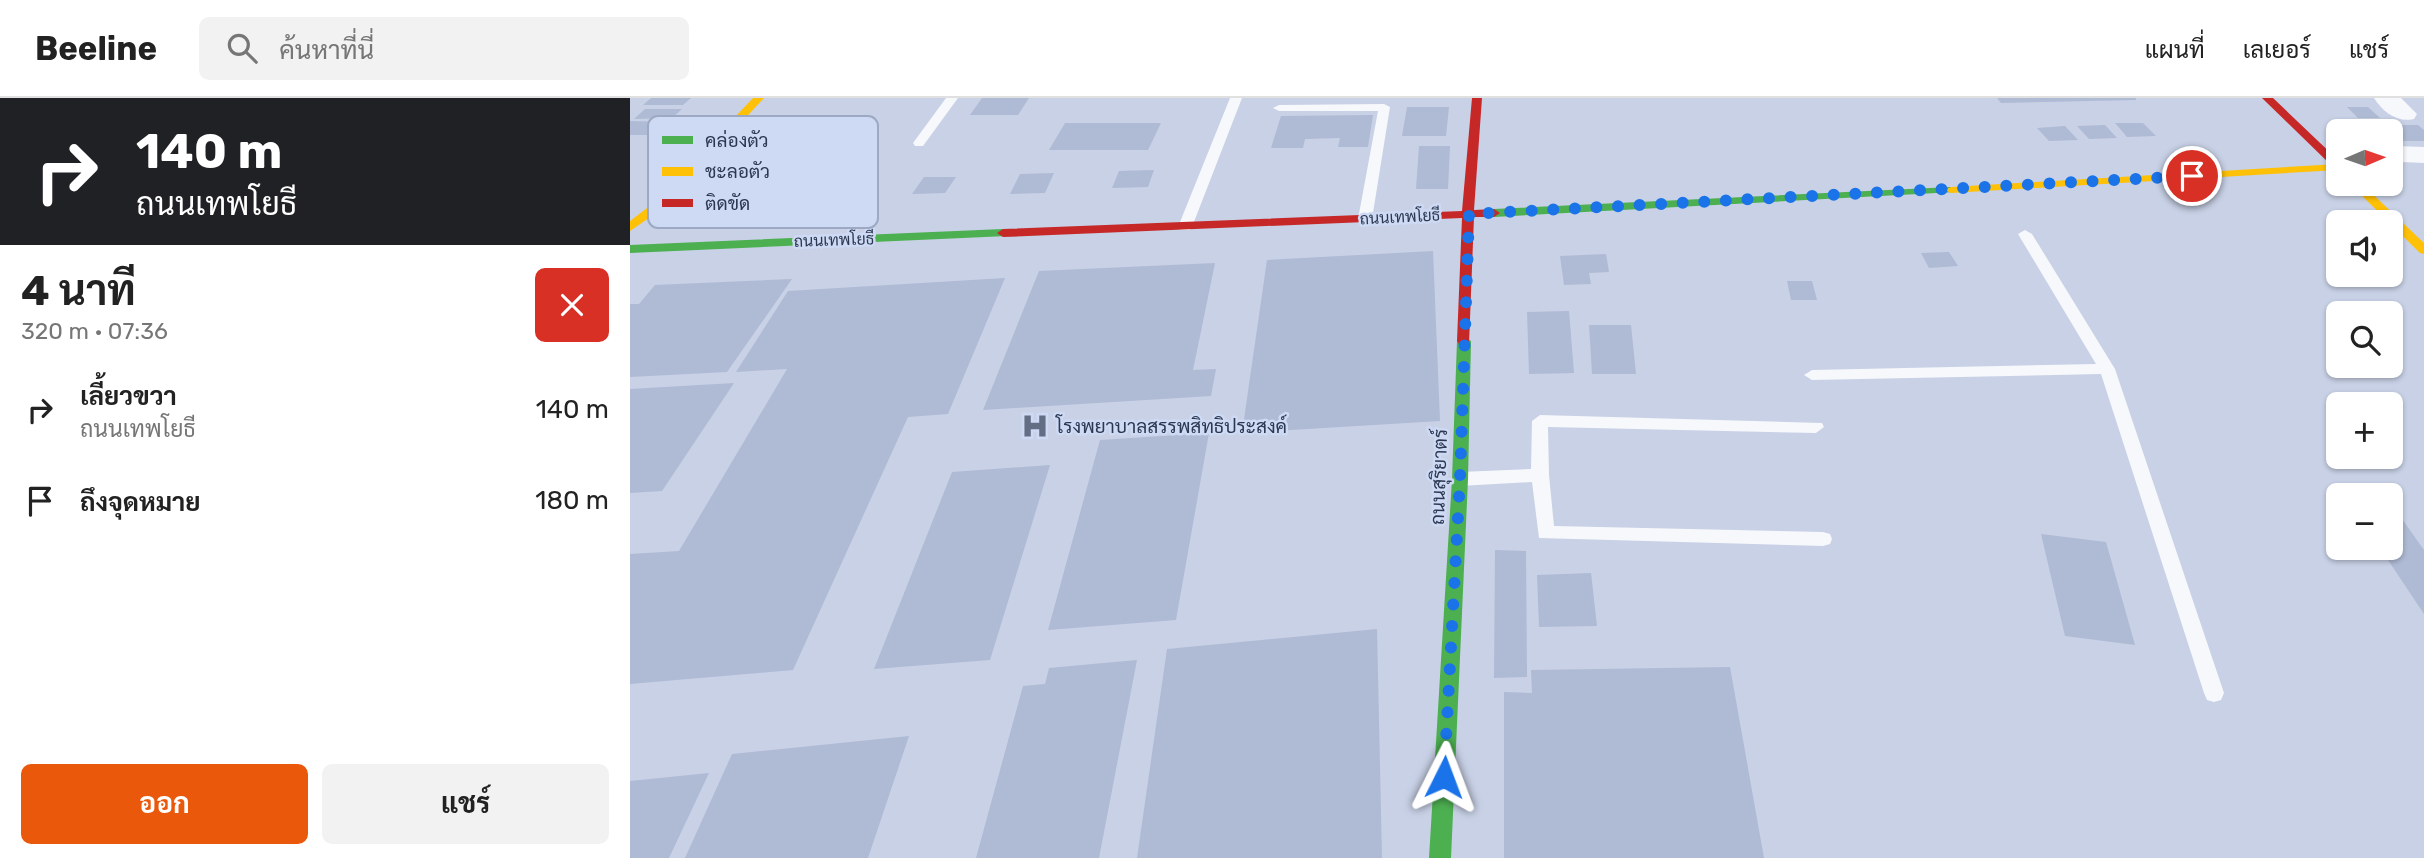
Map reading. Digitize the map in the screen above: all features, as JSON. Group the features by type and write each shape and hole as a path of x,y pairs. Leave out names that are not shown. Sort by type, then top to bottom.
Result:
{"street":[{"path":"742,116 759,98"},
{"name":"ถนนสุริยาตร์","path":"1440,858 1460,479 1468,186 1477,98"},
{"path":"2267,98 2326,155"},
{"path":"2386,98 2405,114"},
{"path":"2403,154 2424,155"},
{"name":"ถนนเทพโยธี","path":"630,249 1469,214 2038,186 2326,167"},
{"path":"2403,171 2424,175"},
{"path":"2368,196 2424,250"},
{"path":"630,227 648,213"}],"lane":[{"path":"919,143 951,98"},
{"path":"1185,227 1236,98"},
{"path":"1279,108 1384,107 1365,219"},
{"path":"2025,234 2107,369 2214,693"},
{"path":"1812,375 2107,369"},
{"path":"1816,427 1540,421 1540,475 1545,533 1823,540"},
{"path":"1460,479 1540,475"}],"building":[{"path":"651,98 691,98 683,105 643,105"},
{"path":"982,98 1029,98 1018,115 970,115"},
{"path":"1997,98 2136,98 2136,100 2001,103"},
{"path":"1407,107 1449,107 1446,136 1402,136"},
{"path":"2347,107 2368,107 2380,118 2358,118"},
{"path":"645,109 682,109 674,116 634,119"},
{"path":"1373,115 1368,147 1338,147 1340,138 1305,139 1303,148 1271,148 1281,116"},
{"path":"630,121 648,121 648,135 630,135"},
{"path":"1065,123 1161,123 1148,150 1049,150"},
{"path":"2115,123 2143,123 2156,136 2127,137"},
{"path":"2105,125 2117,138 2089,139 2077,126"},
{"path":"2403,125 2418,125 2424,130 2424,141 2403,141"},
{"path":"2065,126 2078,140 2049,141 2037,128"},
{"path":"1419,146 1450,146 1448,189 1416,189"},
{"path":"1154,170 1148,187 1112,188 1119,171"},
{"path":"1054,173 1045,193 1010,194 1020,174"},
{"path":"924,177 956,177 945,193 912,194"},
{"path":"1433,251 1440,421 1242,433 1267,260"},
{"path":"1949,252 1958,266 1929,268 1921,253"},
{"path":"1606,254 1609,272 1589,273 1591,284 1564,285 1560,256"},
{"path":"1215,263 1193,370 1216,369 1211,396 983,410 1039,271"},
{"path":"1005,278 948,414 908,417 793,670 630,684 630,554 679,551 787,369 736,372 788,291"},
{"path":"792,279 727,372 630,377 630,304 639,304 655,285"},
{"path":"1787,281 1812,281 1817,300 1791,300"},
{"path":"1569,311 1574,373 1529,374 1527,312"},
{"path":"1589,325 1631,325 1636,374 1592,374"},
{"path":"734,383 662,491 630,493 630,389"},
{"path":"1209,433 1176,620 1048,630 1100,440"},
{"path":"1050,465 990,660 874,669 952,472"},
{"path":"2403,520 2424,550 2424,614 2388,560 2403,560"},
{"path":"2041,534 2106,542 2135,645 2065,636"},
{"path":"1495,550 1526,551 1527,677 1494,678"},
{"path":"1591,573 1597,626 1539,627 1537,575"},
{"path":"1377,629 1382,858 1137,858 1167,649"},
{"path":"1137,660 1099,858 976,858 1023,686 1045,684 1049,668"},
{"path":"1730,667 1764,858 1504,858 1504,692 1532,693 1531,670"},
{"path":"909,736 868,858 685,858 732,754"},
{"path":"709,773 669,858 630,858 630,781"}],"traffic: fast":[{"path":"1494,213 1951,190"},
{"path":"630,249 1003,233"},
{"path":"1440,858 1460,479 1464,341"}],"traffic: slow":[{"path":"742,116 759,98"},
{"path":"1951,190 2326,168"},
{"path":"2368,196 2424,250"},
{"path":"630,227 648,213"}],"traffic: jam":[{"path":"1464,341 1469,186 1477,98"},
{"path":"2267,98 2326,155"},
{"path":"1003,233 1494,213"}],"place":[{"name":"โรงพยาบาลสรรพสิทธิประสงค์","path":"1035,426"}],"route":[{"path":"1444,777 1460,479 1469,214 2192,176"}]}
